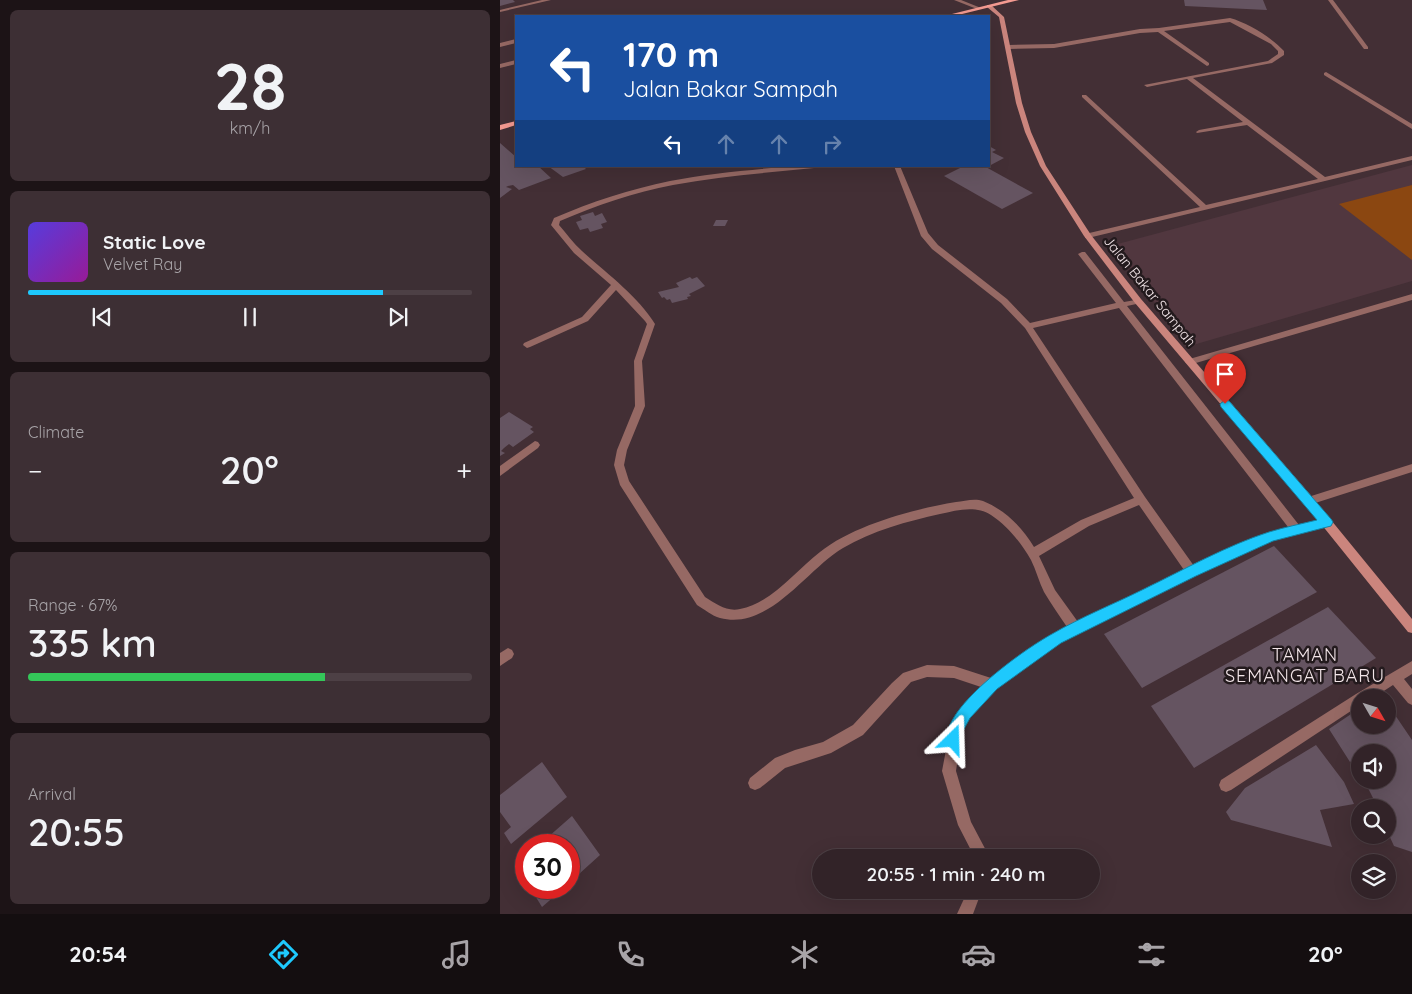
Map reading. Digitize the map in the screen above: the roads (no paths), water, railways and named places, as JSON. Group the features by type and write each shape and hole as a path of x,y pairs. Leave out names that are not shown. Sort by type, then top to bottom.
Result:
{"main road":[{"path":"951,15 1016,0"},
{"name":"Jalan Bakar Sampah","path":"989,6 1001,17 1019,103 1028,132 1044,166 1088,236 1138,301 1327,522 1412,628"},
{"path":"500,128 515,123"}],"street":[{"path":"500,11 549,0"},
{"path":"956,0 979,8"},
{"path":"1330,0 1366,48"},
{"path":"1008,47 1054,46 1140,31 1230,20 1266,38 1281,51 1278,58 1270,62 1147,85"},
{"path":"1159,30 1207,64"},
{"path":"500,45 515,41"},
{"path":"500,66 515,62"},
{"path":"1326,74 1412,128"},
{"path":"1188,77 1323,179"},
{"path":"1084,96 1204,207"},
{"path":"1199,132 1247,123"},
{"path":"1088,236 1412,158"},
{"path":"796,167 671,183 592,205 557,220 555,225 577,251 616,286 651,324 638,361 640,406 622,450 620,465 624,482 702,601 711,610 723,616 752,612 768,604 826,552 842,543 916,515 970,504 980,504 1001,516 1033,554 1048,590 1076,629"},
{"path":"897,167 924,234 935,247 1004,301 1028,326 1141,500 1192,572"},
{"path":"1082,254 1296,529"},
{"path":"527,345 585,319 616,286"},
{"path":"1189,362 1412,296"},
{"path":"1028,326 1138,301"},
{"path":"500,472 535,445"},
{"path":"1309,501 1412,468"},
{"path":"1033,554 1078,525 1141,500"},
{"path":"978,849 965,825 949,771 950,752 956,729 965,713 992,684 1056,638 1192,572 1271,536 1327,522"},
{"path":"1375,689 1412,667"},
{"path":"755,783 780,763 826,748 858,730 907,677 928,671 954,672 992,684"},
{"path":"1394,677 1412,700"},
{"path":"1226,784 1351,704"},
{"path":"965,914 971,899"}],"district":[{"name":"TAMAN SEMANGAT BARU","path":"1305,664"}]}
